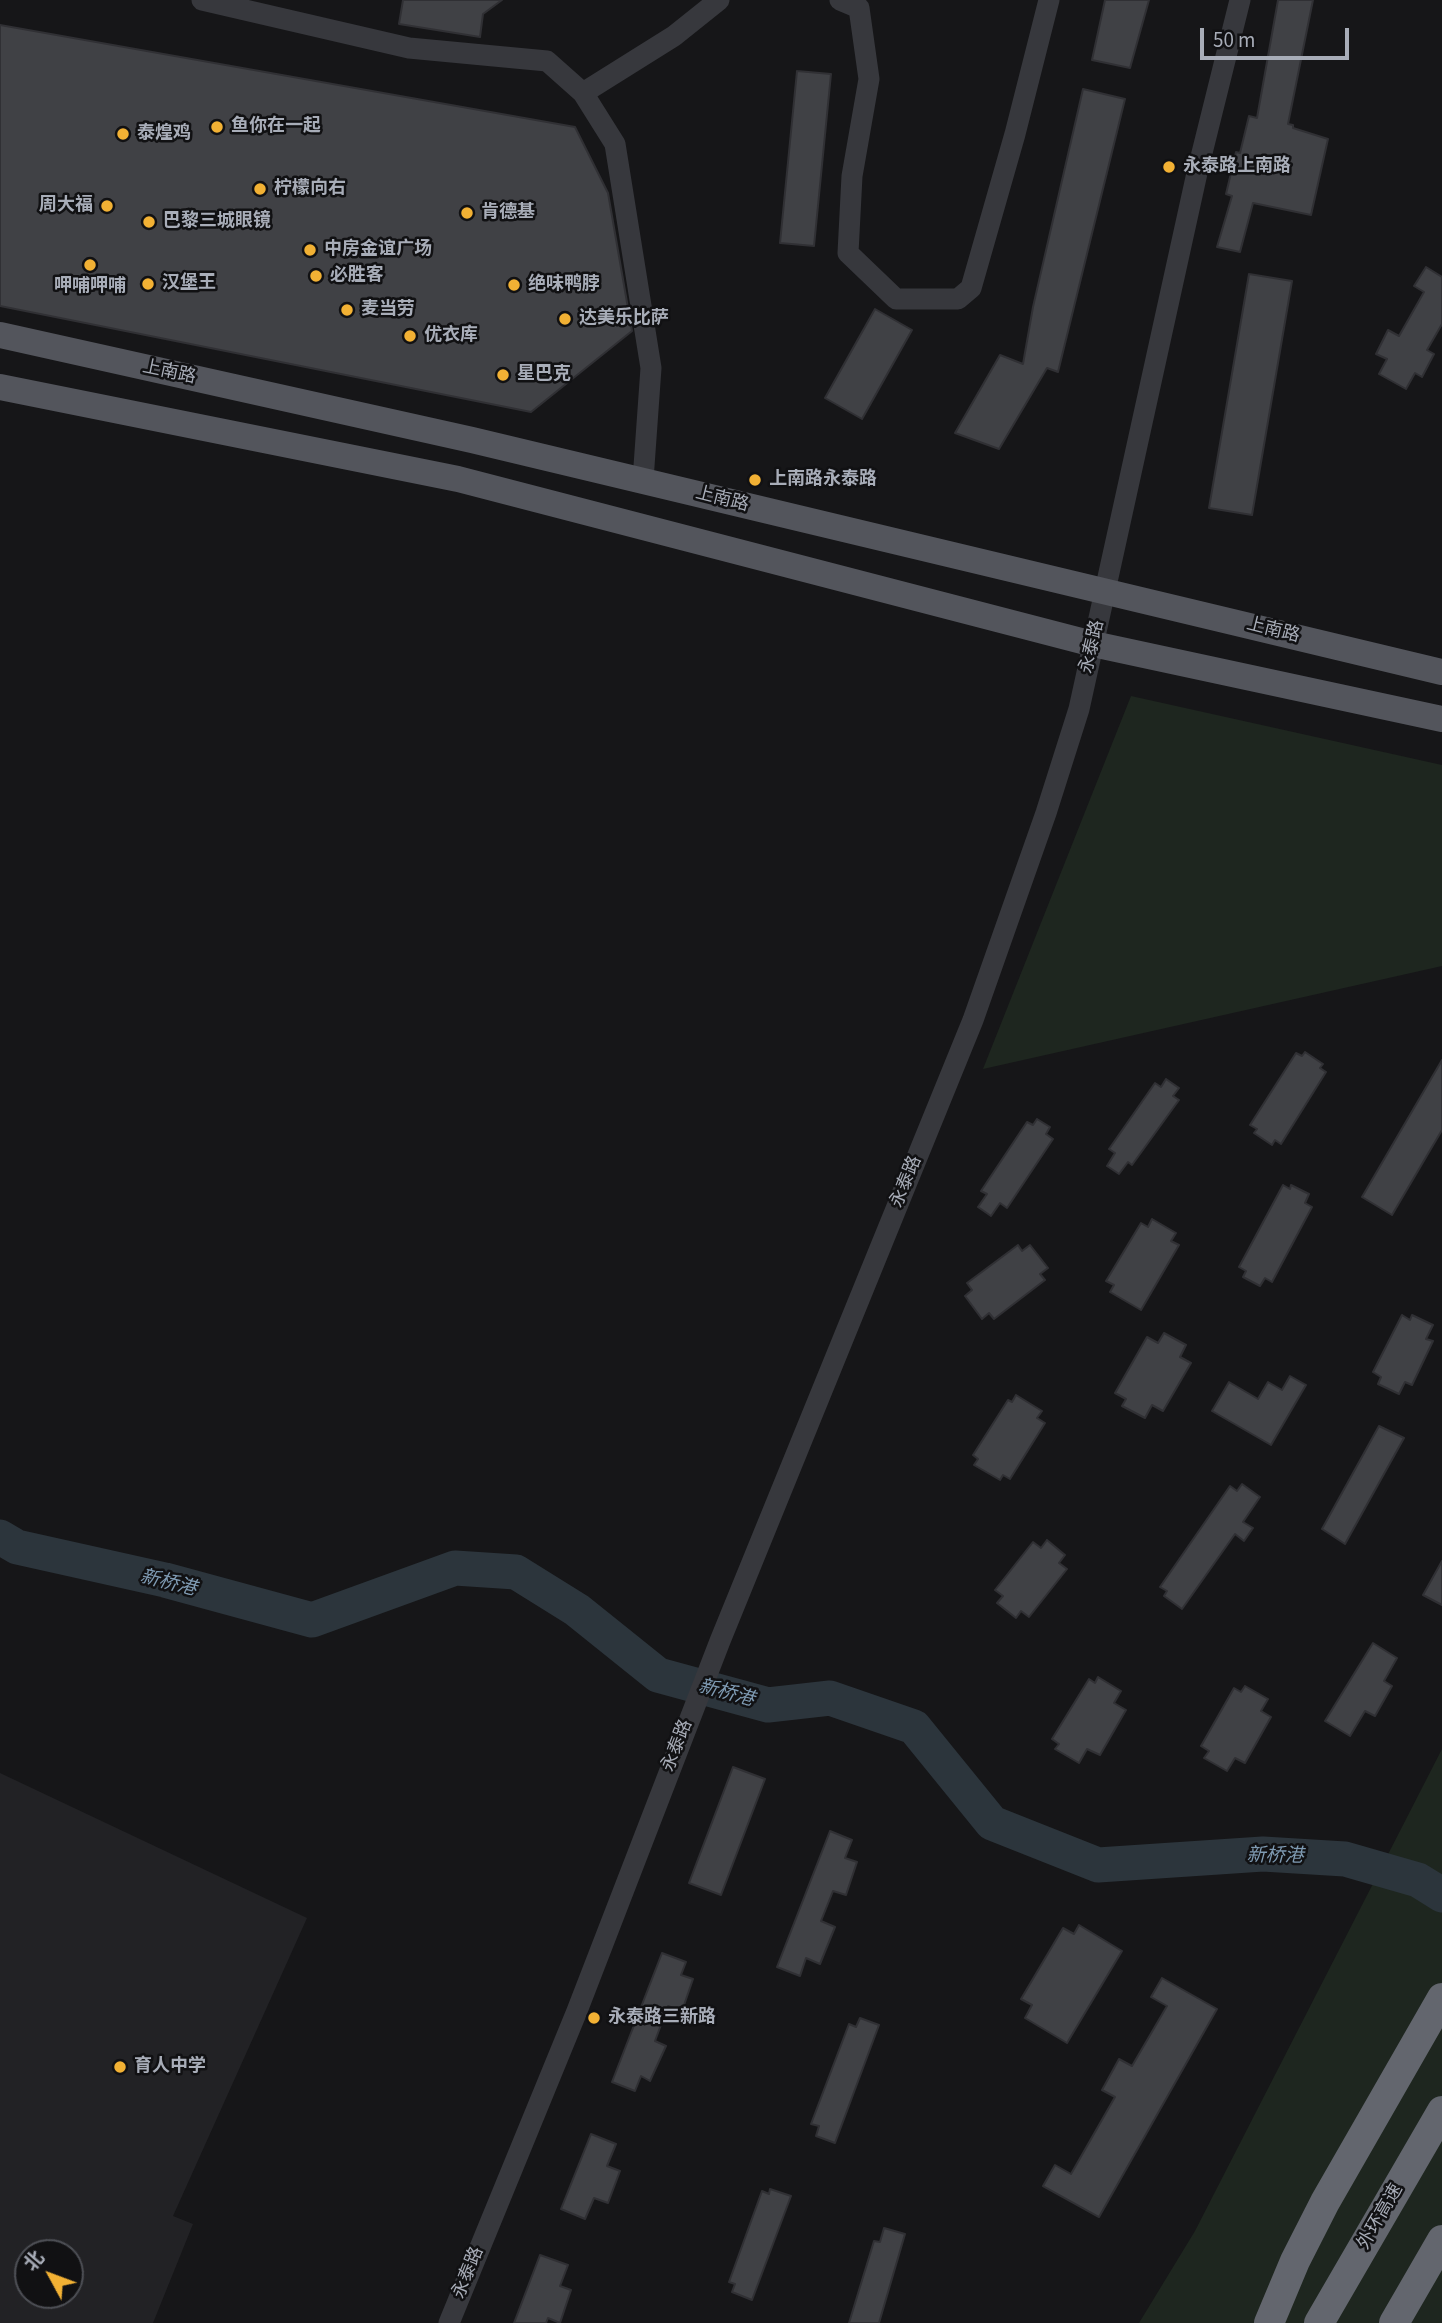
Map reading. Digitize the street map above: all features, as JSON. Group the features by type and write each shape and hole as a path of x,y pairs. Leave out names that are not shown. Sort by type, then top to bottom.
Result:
{"highway":[{"path":"1269,2323 1295,2261 1325,2202 1442,1998"},
{"name":"外环高速","path":"1319,2323 1442,2111"},
{"path":"1394,2323 1442,2240"}],"main road":[{"name":"上南路","path":"0,335 472,439 1442,672"},
{"path":"0,387 458,479 1093,644 1442,719"}],"street":[{"path":"202,0 409,47 547,61 583,93 614,144 651,368 643,480"},
{"path":"583,93 674,36 719,0"},
{"path":"840,0 859,8 869,79 852,176 848,253 896,299 958,299 971,288 1049,0"},
{"name":"永泰路","path":"449,2323 576,2011 720,1641 973,1020 1046,813 1079,709 1197,173 1240,0"}],"shaded area":[{"path":"1131,696 1442,765 1442,966 983,1069"},
{"path":"1442,1749 1442,2323 1139,2323 1195,2231"},
{"name":"育人中学","path":"0,1773 307,1918 173,2216 193,2224 153,2323 0,2323"}],"building":[{"path":"403,0 502,0 483,14 480,37 399,24"},
{"path":"1105,0 1149,0 1130,68 1092,60"},
{"path":"1278,0 1313,0 1288,124 1328,139 1311,215 1253,203 1240,252 1217,247 1232,196 1226,194 1236,152 1240,153 1249,116 1257,118"},
{"name":"中房金谊广场","path":"0,25 575,127 608,193 632,331 531,412 0,306"},
{"path":"797,71 831,74 814,246 780,243"},
{"path":"1083,89 1125,99 1058,372 1047,368 999,449 955,433 1000,355 1023,364 1033,307"},
{"path":"1426,267 1442,277 1442,324 1427,350 1434,354 1422,377 1415,373 1406,389 1379,374 1387,359 1376,354 1388,330 1399,336 1424,292 1414,286"},
{"path":"1249,274 1292,281 1252,515 1209,508"},
{"path":"875,309 912,330 862,419 825,398"},
{"path":"1305,1052 1323,1064 1320,1068 1326,1072 1281,1144 1275,1140 1272,1145 1254,1133 1257,1129 1250,1125 1296,1053 1302,1056"},
{"path":"1442,1060 1442,1130 1392,1215 1362,1197"},
{"path":"1166,1079 1179,1088 1173,1096 1179,1100 1132,1165 1128,1162 1119,1174 1107,1166 1115,1153 1109,1149 1155,1083 1161,1087"},
{"path":"1037,1119 1050,1127 1046,1134 1053,1139 1007,1208 1000,1203 991,1216 978,1207 987,1194 981,1191 1027,1122 1033,1125"},
{"path":"1283,1185 1290,1189 1291,1185 1309,1194 1305,1203 1312,1207 1272,1282 1265,1278 1260,1286 1243,1277 1246,1271 1239,1267"},
{"path":"1152,1219 1176,1233 1171,1241 1179,1245 1141,1310 1110,1292 1114,1285 1106,1281 1141,1223 1148,1227"},
{"path":"1018,1245 1022,1251 1030,1245 1048,1268 1040,1274 1045,1280 994,1319 989,1313 982,1319 965,1296 972,1290 967,1283"},
{"path":"1402,1315 1410,1320 1412,1315 1433,1325 1426,1339 1433,1341 1412,1385 1405,1382 1399,1394 1378,1384 1381,1377 1373,1372"},
{"path":"1164,1333 1186,1345 1180,1357 1191,1363 1163,1411 1152,1405 1145,1418 1122,1406 1126,1399 1115,1393 1147,1337 1158,1343"},
{"path":"1290,1376 1306,1385 1271,1445 1212,1411 1229,1382 1258,1399 1268,1382 1282,1390"},
{"path":"1016,1395 1042,1411 1037,1418 1045,1423 1010,1479 1003,1475 1000,1480 974,1465 978,1459 973,1455 1008,1400 1012,1402"},
{"path":"1379,1426 1404,1438 1345,1544 1322,1529"},
{"path":"1242,1484 1260,1497 1243,1522 1253,1528 1244,1541 1235,1534 1182,1609 1164,1596 1167,1591 1160,1587 1230,1486 1237,1491"},
{"path":"1047,1540 1065,1555 1059,1563 1067,1569 1029,1617 1021,1611 1016,1618 997,1603 1003,1596 995,1590 1033,1542 1041,1548"},
{"path":"1442,1561 1442,1605 1423,1595"},
{"path":"1373,1643 1397,1658 1384,1681 1392,1686 1375,1716 1365,1711 1350,1736 1325,1721"},
{"path":"1098,1677 1121,1691 1114,1703 1126,1710 1100,1755 1087,1749 1079,1763 1055,1749 1059,1744 1052,1739 1089,1679 1095,1683"},
{"path":"1245,1686 1268,1699 1261,1711 1271,1717 1245,1763 1235,1758 1227,1771 1204,1758 1209,1751 1201,1746 1234,1688 1241,1692"},
{"path":"733,1767 765,1779 721,1895 689,1883"},
{"path":"830,1831 852,1840 845,1858 857,1862 846,1895 833,1891 821,1921 835,1927 820,1964 806,1958 800,1976 777,1967"},
{"path":"1079,1925 1122,1951 1067,2043 1025,2018 1032,2005 1021,1999 1063,1928 1074,1934"},
{"path":"662,1953 686,1962 681,1975 693,1979 682,2011 668,2006 655,2041 666,2046 650,2081 641,2076 635,2091 612,2082"},
{"path":"1162,1978 1217,2009 1099,2217 1043,2186 1055,2165 1071,2174 1115,2097 1102,2090 1119,2059 1132,2066 1167,2006 1151,1997"},
{"path":"860,2018 879,2025 835,2143 816,2136 819,2126 811,2124 849,2024 856,2027"},
{"path":"591,2134 616,2144 607,2166 620,2171 608,2203 594,2198 585,2219 561,2209"},
{"path":"770,2189 791,2196 752,2300 732,2292 735,2284 729,2282 762,2191 769,2194"},
{"path":"884,2228 905,2234 879,2323 849,2323 874,2241 880,2242"},
{"path":"540,2255 568,2265 560,2286 571,2290 560,2323 548,2318 546,2323 514,2323"}],"waterway":[{"name":"新桥港","path":"0,1537 17,1547 165,1580 312,1620 455,1568 516,1572 577,1610 658,1675 768,1705 830,1698 914,1727 992,1823 1098,1865 1263,1854 1345,1859 1418,1880 1442,1895"}],"place":[{"name":"鱼你在一起","path":"217,127"},
{"name":"泰煌鸡","path":"123,134"},
{"name":"永泰路上南路","path":"1169,167"},
{"name":"柠檬向右","path":"260,189"},
{"name":"周大福","path":"107,206"},
{"name":"肯德基","path":"467,213"},
{"name":"巴黎三城眼镜","path":"149,222"},
{"name":"中房金谊广场","path":"310,250"},
{"name":"呷哺呷哺","path":"90,265"},
{"name":"必胜客","path":"316,276"},
{"name":"汉堡王","path":"148,284"},
{"name":"绝味鸭脖","path":"514,285"},
{"name":"麦当劳","path":"347,310"},
{"name":"达美乐比萨","path":"565,319"},
{"name":"优衣库","path":"410,336"},
{"name":"星巴克","path":"503,375"},
{"name":"上南路永泰路","path":"755,480"},
{"name":"永泰路三新路","path":"594,2018"},
{"name":"育人中学","path":"120,2067"}]}
